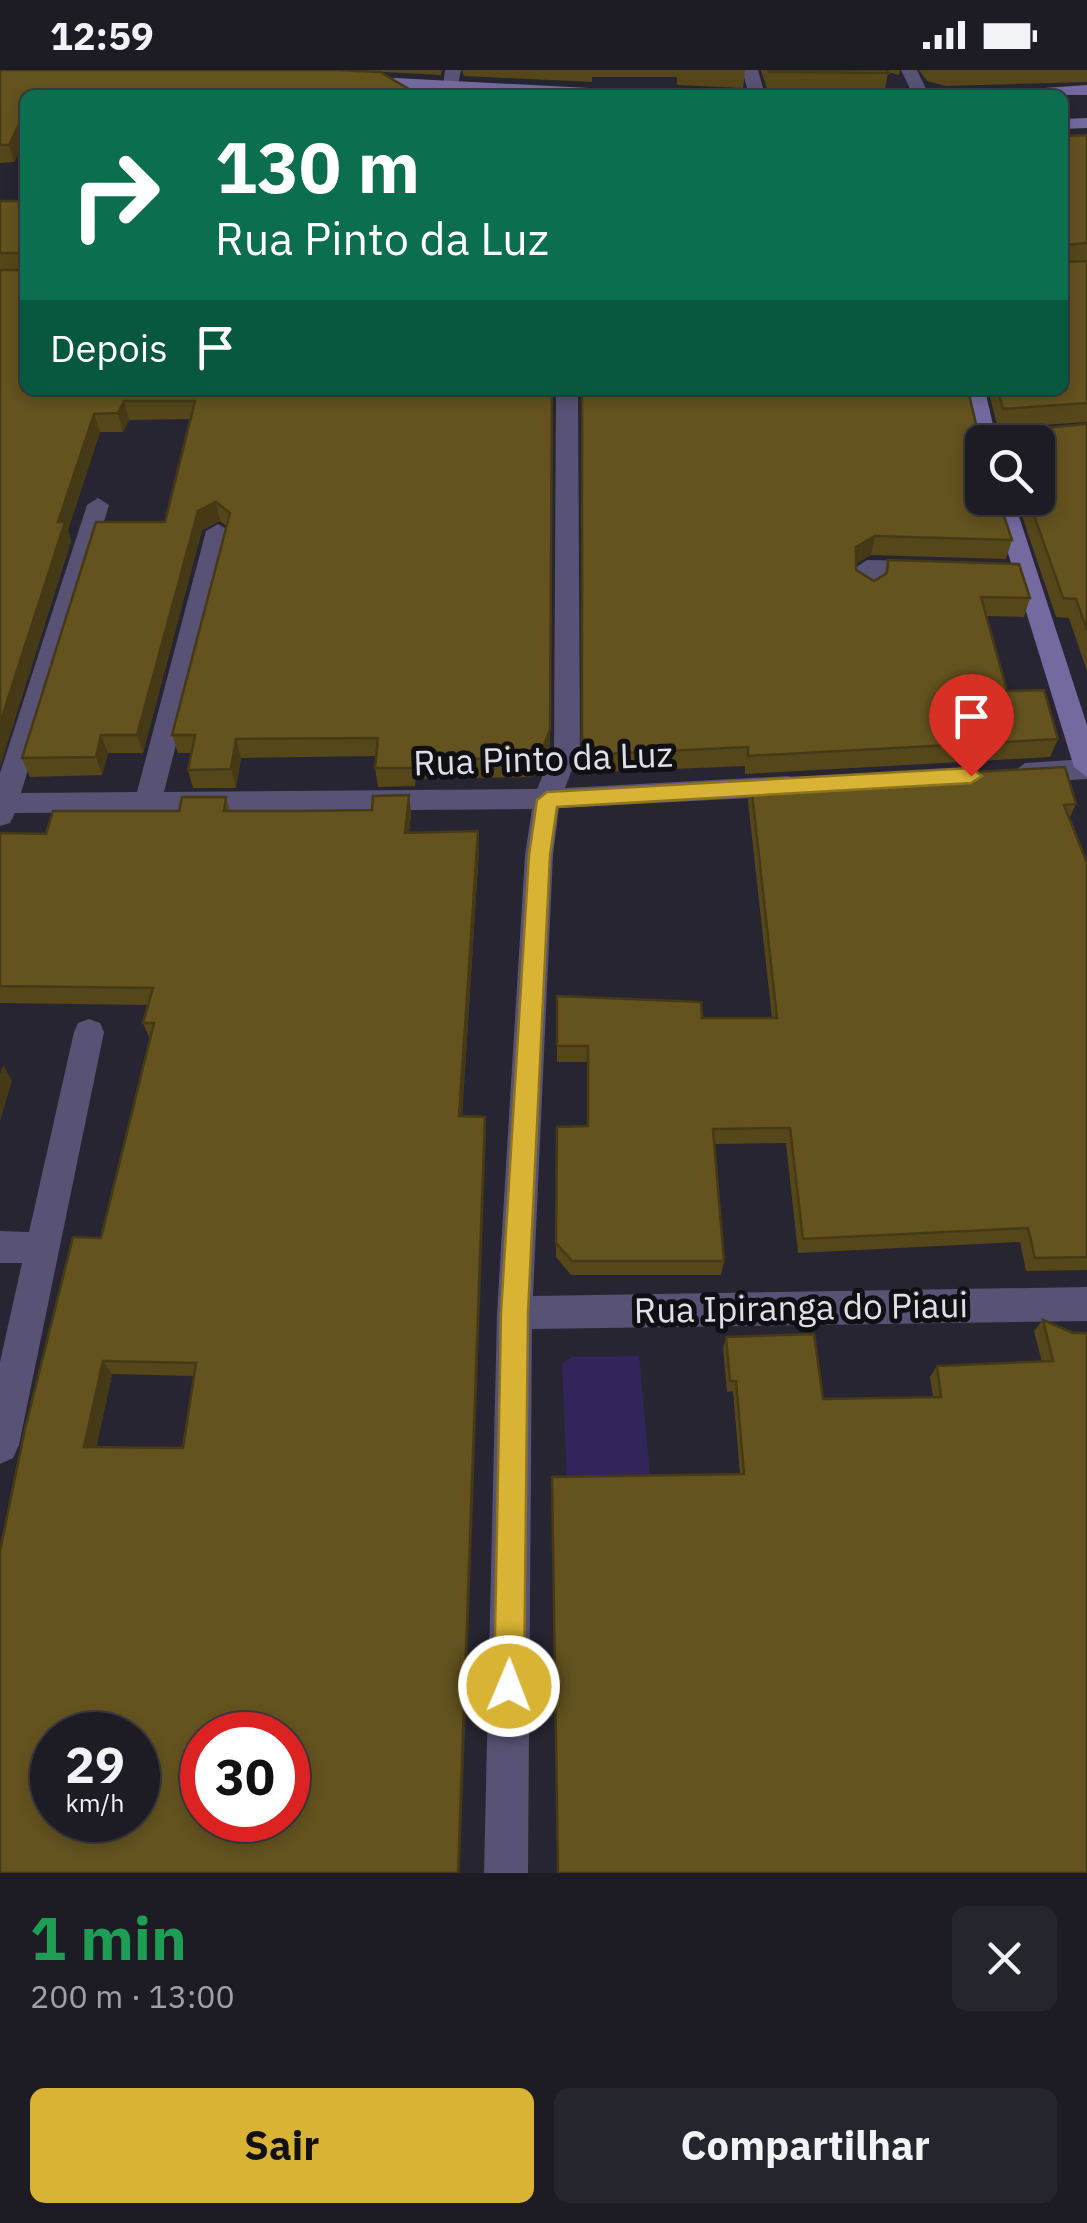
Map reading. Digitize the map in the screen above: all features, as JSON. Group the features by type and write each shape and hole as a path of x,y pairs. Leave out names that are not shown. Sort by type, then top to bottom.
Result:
{"main road":[{"path":"381,90 340,80 452,78 516,90"},
{"path":"976,395 987,425"},
{"path":"1005,515 1013,571 1087,768"}],"street":[{"path":"506,1873 515,1313 540,855 547,800 568,749 567,395"},
{"path":"1,808 98,506"},
{"path":"148,802 218,531"},
{"path":"868,589 867,568 946,569"},
{"path":"990,775 1087,768"},
{"name":"Rua Pinto da Luz","path":"1,808 148,802 547,800 817,784"},
{"path":"0,1445 89,1032"},
{"path":"0,1248 44,1248"},
{"name":"Rua Ipiranga do Piaui","path":"515,1313 1087,1304"}],"shaded area":[{"path":"639,1356 650,1476 567,1477 562,1364 572,1357"}],"building":[{"path":"0,70 380,72 411,90 20,90 20,122 9,145 0,145"},
{"path":"887,70 888,73 769,72"},
{"path":"1087,135 1087,243 1068,245 1068,136"},
{"path":"0,201 20,201 20,253 0,253"},
{"path":"1087,261 1087,403 1003,409 999,395 1068,395 1068,262"},
{"path":"0,270 20,270 20,395 552,395 550,730 543,747 531,758 414,760 413,768 375,768 378,738 236,739 231,769 188,770 195,735 172,735 230,513 216,502 198,511 137,735 101,735 96,757 22,758 96,522 165,522 195,401 124,401 118,413 94,414 58,522 65,522 0,723"},
{"path":"582,395 969,395 977,425 965,425 965,515 1004,515 1012,540 875,536 856,547 856,570 874,581 887,573 888,560 1019,564 1030,598 981,597 1007,691 1044,690 1058,739 748,756 748,747 603,754 582,738"},
{"path":"1087,424 1087,630 1076,599 1063,598 1034,515 1055,515 1055,427"},
{"path":"1065,767 1076,804 1064,805 1087,863 1087,1257 1035,1258 1028,1228 803,1239 790,1128 713,1129 724,1261 572,1261 556,1243 557,1127 588,1126 588,1046 557,1046 557,996 701,1002 702,1018 777,1018 751,784"},
{"path":"409,795 405,833 478,831 459,1116 485,1117 458,1873 0,1873 0,1551 25,1429 73,1237 101,1238 154,1023 143,1023 153,988 0,986 0,833 46,834 53,811 179,811 182,797 226,797 224,811 372,810 373,796","holes":["103,1361 196,1363 183,1448 84,1447"]},
{"path":"1043,1320 1073,1333 1087,1333 1087,1873 558,1873 552,1477 744,1474 736,1381 730,1381 726,1337 814,1334 823,1399 941,1397 937,1366 1053,1361"}],"route":[{"path":"509,1686 515,1313 540,855 547,800 971,776"}]}
